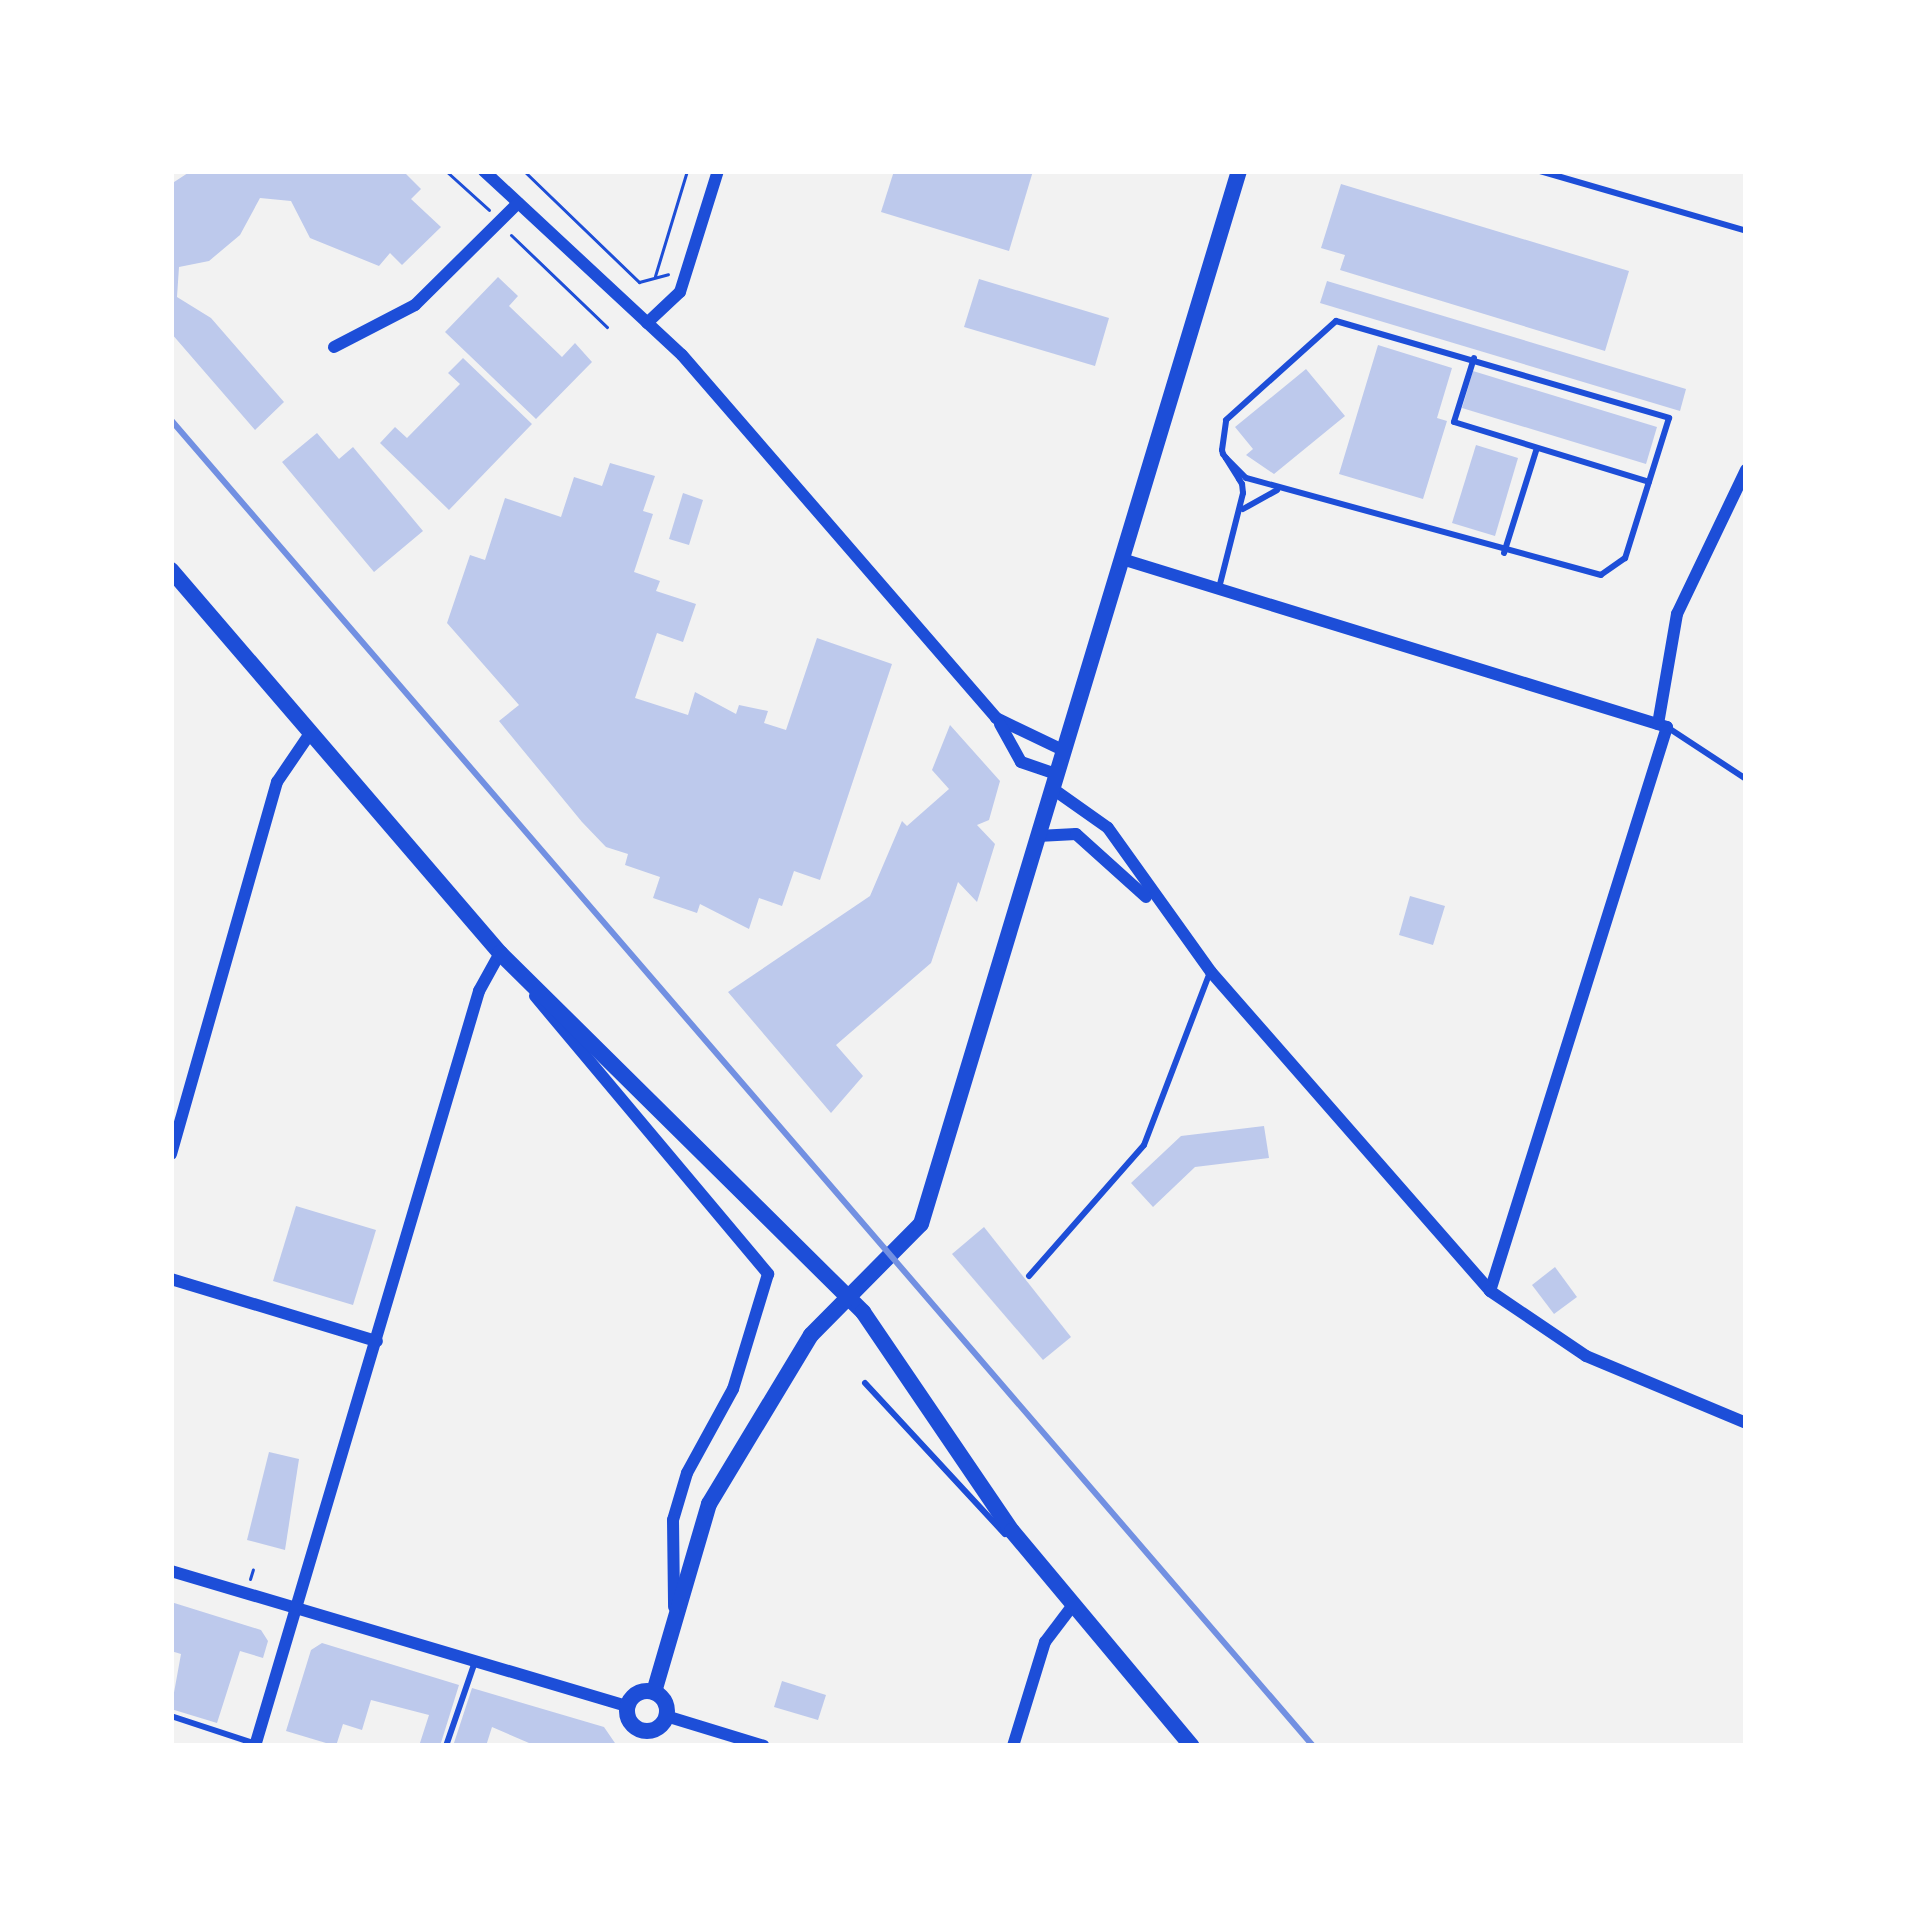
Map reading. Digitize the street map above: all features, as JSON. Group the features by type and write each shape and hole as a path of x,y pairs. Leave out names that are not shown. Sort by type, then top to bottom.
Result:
{"main road":[{"path":"654,1692 640,1691 627,1706 628,1720 642,1738 666,1716 654,1692 709,1504 807,1341 908,1245 935,1182 1239,171"},
{"path":"171,570 500,953 851,1298 1044,1570 1192,1746"}],"street":[{"path":"484,171 647,323 996,718 1018,760 1095,814 1160,910 1210,972 1490,1292 1573,1350 1746,1424"},
{"path":"647,323 672,306 718,171"},
{"path":"334,347 415,304 518,203"},
{"path":"1490,1292 1663,726 1677,614 1746,470"},
{"path":"1122,559 1663,726"},
{"path":"996,718 1065,751"},
{"path":"171,1154 280,774 309,735"},
{"path":"1038,836 1076,834 1160,910"},
{"path":"255,1745 482,982 500,953"},
{"path":"519,973 563,1037 759,1258 769,1278 733,1389 687,1473 673,1520 674,1615"},
{"path":"171,1279 377,1341"},
{"path":"171,1570 627,1706"},
{"path":"1013,1746 1045,1642 1073,1605"},
{"path":"666,1716 764,1746"}],"lane":[{"path":"1540,171 1746,231"},
{"path":"1220,588 1240,518 1242,484 1226,458 1229,414 1336,321 1669,418 1624,558 1612,572 1503,554 1286,490 1243,477 1226,458"},
{"path":"1474,358 1454,422 1649,482"},
{"path":"1503,554 1537,448"},
{"path":"1240,518 1255,496 1286,490"},
{"path":"1663,726 1722,756 1746,779"},
{"path":"1029,1276 1144,1145 1210,972"},
{"path":"865,1383 1044,1570"},
{"path":"446,1746 477,1659"},
{"path":"171,1716 255,1745"}],"path":[{"path":"446,171 607,327"},
{"path":"524,171 639,282 689,266"},
{"path":"655,278 687,171"}],"building":[{"path":"191,171 403,171 421,189 411,199 441,227 402,265 390,253 379,266 310,238 291,201 260,198 240,235 209,261 179,267 177,297 211,318 284,402 255,430 171,333 171,184"},
{"path":"894,171 1033,171 1009,251 881,212"},
{"path":"1341,184 1629,271 1605,351 1340,270 1345,255 1321,248"},
{"path":"498,277 518,296 509,306 562,357 575,343 592,362 536,419 445,332"},
{"path":"979,279 1109,318 1095,366 964,327"},
{"path":"1327,281 1686,389 1680,411 1320,303"},
{"path":"1378,345 1452,368 1437,418 1447,421 1423,499 1339,474"},
{"path":"463,358 532,424 449,510 380,443 395,427 407,438 460,384 448,373"},
{"path":"1306,369 1345,416 1274,474 1246,455 1253,449 1235,427"},
{"path":"1473,371 1657,427 1646,464 1462,408"},
{"path":"317,433 339,459 353,447 423,531 374,572 282,462"},
{"path":"1476,445 1518,458 1495,536 1452,523"},
{"path":"610,463 655,476 643,511 653,514 634,572 660,581 656,591 696,604 683,642 657,633 635,698 688,715 695,692 736,714 739,705 768,711 764,723 786,730 817,638 892,664 820,880 794,871 782,906 759,898 749,929 700,904 697,913 653,898 660,877 625,865 628,854 606,847 582,822 499,721 519,705 447,623 470,555 485,560 505,498 561,517 574,477 602,486"},
{"path":"683,493 703,500 689,545 669,539"},
{"path":"950,725 1000,781 989,820 977,825 995,844 977,902 958,882 931,963 836,1045 863,1076 831,1113 728,992 870,896 902,821 907,826 949,789 932,770"},
{"path":"1410,896 1445,906 1433,945 1399,935"},
{"path":"1264,1126 1269,1158 1195,1167 1153,1207 1131,1183 1181,1136"},
{"path":"296,1206 376,1230 353,1305 273,1281"},
{"path":"984,1227 1071,1337 1043,1360 952,1254"},
{"path":"1555,1267 1577,1297 1554,1314 1532,1285"},
{"path":"269,1452 299,1459 285,1550 247,1540"},
{"path":"171,1602 261,1630 268,1641 263,1658 240,1651 217,1723 171,1709 181,1654 171,1651"},
{"path":"322,1643 459,1685 440,1746 419,1746 429,1715 371,1700 362,1730 343,1724 336,1746 286,1731 311,1650"},
{"path":"782,1681 826,1695 818,1720 774,1707"},
{"path":"472,1688 604,1727 617,1746 536,1746 492,1727 486,1746 453,1746"}],"railway":[{"path":"171,420 1313,1746"}]}
